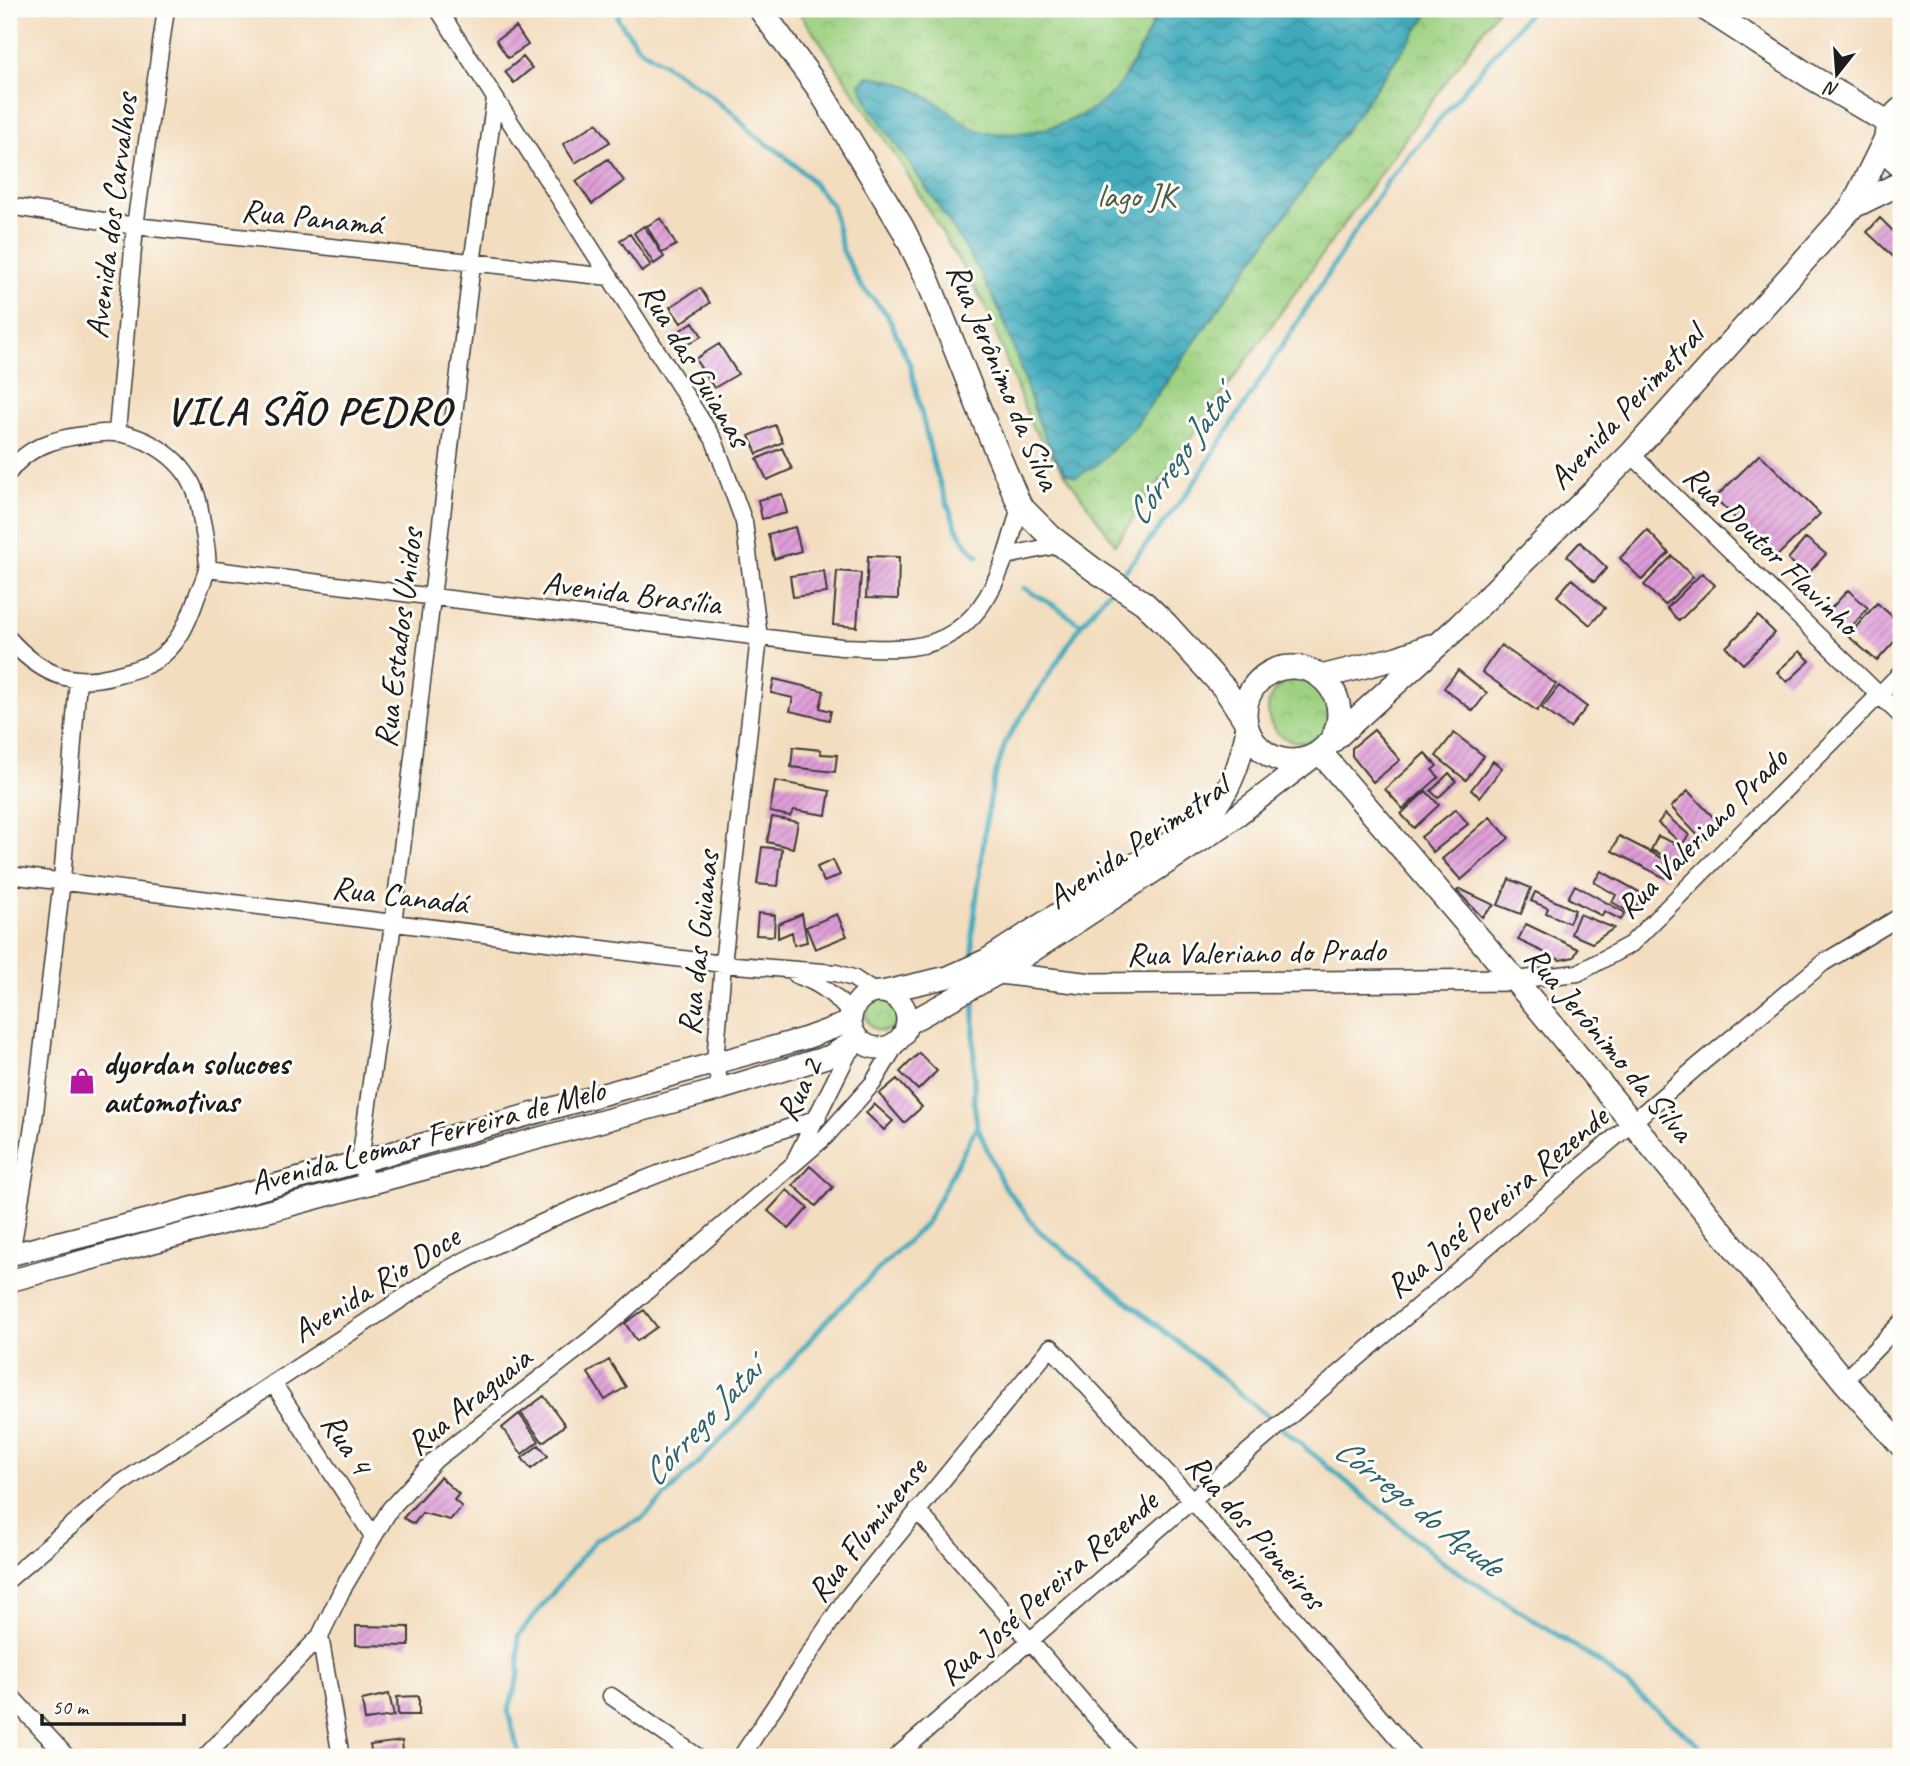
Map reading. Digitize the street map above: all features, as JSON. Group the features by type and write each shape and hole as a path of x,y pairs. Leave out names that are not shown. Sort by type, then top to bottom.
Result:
{"main road":[{"name":"Rua Jerônimo da Silva","path":"760,9 819,89 903,229 927,278 1020,506 1036,523 1093,569 1144,603 1196,655 1225,689 1246,725"},
{"path":"1706,9 1811,77 1892,124 1889,153 1901,166"},
{"name":"Avenida Perimetral","path":"1322,750 1440,643 1631,454 1852,208 1892,124"},
{"name":"Avenida Perimetral","path":"1852,208 1901,183"},
{"name":"Avenida Perimetral","path":"1321,677 1397,658 1440,643"},
{"path":"1282,668 1309,670 1321,677 1335,694 1340,716 1337,730 1322,750 1302,761 1287,761 1273,758 1260,750 1246,725 1245,706 1258,682 1269,673 1282,668"},
{"name":"Rua Jerônimo da Silva","path":"1322,750 1844,1381 1901,1445"}],"street":[{"name":"Avenida dos Carvalhos","path":"117,432 135,226 166,9"},
{"name":"Rua das Guianas","path":"438,9 713,440 744,522 759,637 723,964 715,1062 722,1089"},
{"name":"Rua Estados Unidos","path":"367,1183 360,1161 393,924 472,264 495,98"},
{"name":"Rua Panamá","path":"9,206 135,226 610,277"},
{"path":"9,472 18,459 40,445 64,437 117,432 145,440 181,467 195,491 206,544 207,569 190,621 173,645 156,660 128,671 99,679 78,680 63,677 27,659 9,639"},
{"name":"Rua Doutor Flavinho","path":"1631,454 1901,716"},
{"name":"Avenida Brasília","path":"207,569 841,647 911,647 943,640 976,616 1007,556 1020,506"},
{"path":"1007,556 1062,544"},
{"name":"Rua Valeriano Prado","path":"1514,980 1578,973 1631,944 1901,673"},
{"path":"10,1254 34,1120 61,880 78,680"},
{"name":"Avenida Perimetral","path":"907,1024 996,975 1191,828 1216,806 1230,786 1242,754 1246,725"},
{"name":"Avenida Perimetral","path":"878,992 927,983 970,969 1222,827 1322,750"},
{"name":"Rua Canadá","path":"9,875 723,964 784,971 836,973 853,978 878,992"},
{"name":"Rua José Pereira Rezende","path":"896,1757 1698,1066 1823,963 1901,916"},
{"name":"Rua Canadá","path":"784,971 823,987 837,998 855,1029"},
{"name":"Rua Valeriano do Prado","path":"996,975 1092,984 1514,980"},
{"path":"878,992 898,999 907,1015 907,1024 897,1043 881,1049 873,1048 855,1029 859,1000 878,992"},
{"name":"Avenida Leomar Ferreira de Melo","path":"10,1254 163,1216 715,1062 806,1038 855,1029"},
{"name":"Avenida Leomar Ferreira de Melo","path":"9,1281 722,1089 830,1056 855,1029"},
{"name":"Rua 2","path":"791,1167 848,1054 855,1029"},
{"name":"Rua Araguaia","path":"205,1757 320,1636 342,1590 390,1509 435,1460 596,1335 826,1136 873,1083 897,1043"},
{"name":"Avenida Rio Doce","path":"9,1579 120,1484 441,1273 487,1248 615,1189 736,1144 818,1118"},
{"path":"1844,1381 1901,1323"},
{"name":"Rua dos Pioneiros","path":"1051,1347 1192,1500 1413,1757"},
{"name":"Rua Fluminense","path":"741,1757 845,1600 1051,1347"},
{"name":"Rua 4","path":"273,1383 373,1536"},
{"path":"917,1510 1130,1757"},
{"path":"320,1636 341,1757"},
{"path":"9,1694 67,1757"},
{"path":"611,1696 698,1757"}],"green space":[{"name":"lago JK","path":"796,9 1498,9 1115,544 1032,427 985,305 901,164"},
{"path":"1300,678 1312,680 1323,687 1330,698 1330,722 1323,733 1312,740 1300,742 1288,740 1277,733 1270,722 1268,710 1270,698 1277,687 1288,680"},
{"path":"883,997 895,1002 900,1014 895,1026 883,1031 871,1026 866,1014 871,1002"}],"water":[{"name":"lago JK","path":"1158,9 1432,9 1133,429 1097,465 1076,477 1065,472 1044,435 1007,330 986,283 939,206 870,107 860,84 868,76 902,84 921,93 977,130 1014,134 1054,126 1091,109 1119,85 1141,48"}],"building":[{"path":"516,27 528,45 508,58 496,40"},
{"path":"523,57 532,68 514,83 505,72"},
{"path":"597,123 610,142 575,163 563,144"},
{"path":"608,159 624,181 592,204 576,181"},
{"path":"661,218 676,245 662,253 647,226"},
{"path":"1880,218 1901,239 1901,264 1867,232"},
{"path":"644,226 664,257 654,264 634,233"},
{"path":"630,234 651,266 642,272 620,240"},
{"path":"700,288 710,303 681,323 670,307"},
{"path":"693,322 702,336 678,350 670,337"},
{"path":"719,344 738,374 714,388 695,359"},
{"path":"775,425 783,442 757,454 749,436"},
{"path":"782,448 792,469 767,480 757,459"},
{"path":"1760,454 1820,514 1775,558 1715,498"},
{"path":"782,494 787,513 762,519 758,500"},
{"path":"795,527 801,551 774,559 768,534"},
{"path":"1647,530 1669,553 1642,580 1620,558"},
{"path":"1806,538 1826,554 1807,575 1788,559"},
{"path":"1580,542 1607,568 1594,582 1567,556"},
{"path":"868,556 899,557 898,599 866,598"},
{"path":"1672,556 1693,577 1665,605 1644,585"},
{"path":"824,571 827,593 793,597 790,576"},
{"path":"837,571 861,573 857,627 833,625"},
{"path":"1702,573 1715,585 1679,621 1667,608"},
{"path":"1572,579 1605,608 1590,625 1557,596"},
{"path":"1848,590 1868,608 1846,633 1826,614"},
{"path":"1877,603 1901,624 1901,634 1877,661 1848,636"},
{"path":"1758,616 1775,633 1743,664 1726,647"},
{"path":"1501,645 1556,684 1537,711 1482,672"},
{"path":"1800,651 1810,661 1787,682 1777,672"},
{"path":"1458,670 1487,693 1473,711 1444,688"},
{"path":"774,679 824,691 820,708 831,711 829,720 790,711 793,698 771,693"},
{"path":"1559,686 1587,707 1570,728 1542,708"},
{"path":"1374,730 1400,760 1373,782 1352,756 1352,748"},
{"path":"1454,733 1484,756 1466,780 1436,756"},
{"path":"793,747 837,755 835,772 791,767"},
{"path":"1425,753 1437,766 1432,770 1439,777 1403,809 1385,789"},
{"path":"1493,761 1502,768 1480,797 1471,790"},
{"path":"1449,773 1456,781 1438,798 1431,791"},
{"path":"775,781 830,791 826,815 794,810 790,816 770,812"},
{"path":"1426,791 1439,805 1414,828 1401,814"},
{"path":"1688,791 1719,823 1702,840 1671,807"},
{"path":"1456,809 1468,824 1433,852 1421,837"},
{"path":"1665,814 1689,835 1682,844 1658,823"},
{"path":"772,817 798,822 793,848 767,842"},
{"path":"1490,817 1509,838 1461,880 1442,859"},
{"path":"1619,836 1672,863 1665,878 1612,851"},
{"path":"1658,836 1685,848 1679,862 1651,850"},
{"path":"762,847 782,849 778,886 757,884"},
{"path":"833,860 840,875 824,882 817,867"},
{"path":"1601,871 1643,894 1632,914 1612,902 1616,895 1594,882"},
{"path":"1509,879 1531,888 1521,914 1498,905"},
{"path":"1575,885 1625,913 1621,920 1604,911 1602,916 1568,898"},
{"path":"1460,889 1494,905 1482,917 1457,891"},
{"path":"1535,892 1575,910 1569,923 1546,913 1548,908 1531,901"},
{"path":"758,913 775,915 774,936 756,935"},
{"path":"802,914 807,942 794,945 792,932 778,938 778,924"},
{"path":"837,914 847,936 815,949 806,927"},
{"path":"1579,914 1614,928 1592,943 1571,934"},
{"path":"1526,924 1578,949 1574,957 1560,960 1518,940"},
{"path":"919,1053 937,1071 918,1090 900,1072"},
{"path":"897,1079 922,1107 904,1123 879,1094"},
{"path":"874,1104 893,1121 884,1130 866,1113"},
{"path":"810,1166 833,1187 816,1206 793,1185"},
{"path":"787,1190 808,1208 789,1229 768,1211"},
{"path":"644,1310 657,1327 637,1341 625,1323"},
{"path":"609,1360 626,1387 605,1400 588,1373"},
{"path":"544,1396 565,1425 543,1442 521,1413"},
{"path":"519,1414 539,1441 522,1454 502,1428"},
{"path":"539,1445 548,1456 531,1469 522,1458"},
{"path":"440,1477 459,1494 454,1500 462,1507 450,1520 422,1513 414,1524 403,1518"},
{"path":"356,1626 409,1627 409,1646 356,1645"},
{"path":"389,1694 394,1716 365,1720 362,1700"},
{"path":"419,1696 419,1715 398,1715 397,1697"},
{"path":"402,1741 403,1752 372,1756 370,1745"}],"waterway":[{"path":"619,9 618,19 638,47 732,112 754,135 781,153 806,175 832,205 842,249 860,285 887,314 910,365 934,466 948,506 957,529 978,556"},
{"name":"Córrego Jataí","path":"1118,580 1191,488 1387,182 1532,9"},
{"path":"1024,588 1081,625"},
{"name":"Córrego Jataí","path":"973,958 972,935 985,830 993,782 1006,741 1081,625 1111,588"},
{"name":"Córrego do Açude","path":"974,993 974,1102 977,1126 1002,1183 1038,1230 1195,1356 1444,1563 1595,1659 1713,1757"},
{"name":"Córrego Jataí","path":"520,1757 508,1712 519,1675 518,1636 596,1539 642,1519 739,1422 828,1319 926,1223 977,1126"}],"place":[{"name":"dyordan solucoes automotivas","path":"82,1081"}],"district":[{"name":"VILA SÃO PEDRO","path":"309,410"}]}
